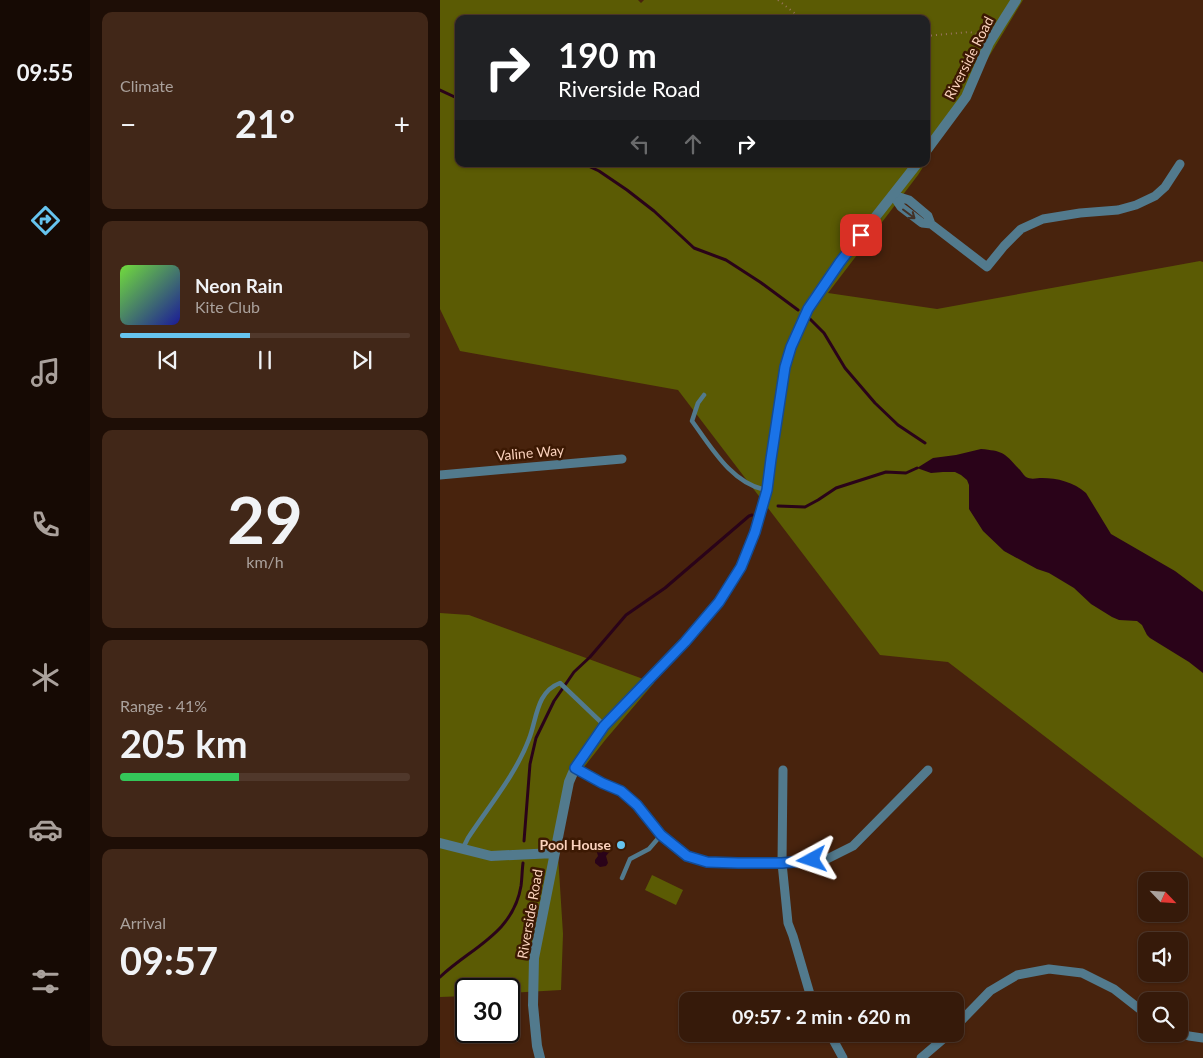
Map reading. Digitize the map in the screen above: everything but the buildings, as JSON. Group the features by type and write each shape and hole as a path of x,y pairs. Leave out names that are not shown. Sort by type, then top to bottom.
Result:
{"street":[{"name":"Riverside Road","path":"930,146 966,97 989,44 1016,0"},
{"path":"893,195 901,207 922,224 931,224 987,267 1021,229 1043,219 1080,213 1118,210 1136,205 1155,196 1165,187 1180,164"},
{"name":"Riverside Road","path":"540,1058 533,1005 534,958 569,782 575,768 604,726 685,642 719,602 741,567 755,532 767,490 785,367 791,347 808,309 840,262 915,167"},
{"name":"Valine Way","path":"440,475 622,459"},
{"path":"575,768 621,791 637,805 661,835 687,856 707,862 782,863 827,859 853,846 928,770"},
{"path":"782,770 782,863 788,923 809,992"},
{"path":"440,843 491,856 555,853"},
{"path":"964,1018 990,991 1017,975 1048,969 1082,973 1114,989 1138,1008"},
{"path":"1188,1036 1203,1038"},
{"path":"834,1042 843,1058"},
{"path":"921,1058 940,1042"}],"lane":[{"path":"704,395 698,403 692,421 718,458 733,472 756,488 767,490"},
{"path":"462,849 518,765 530,737 536,710 543,697 553,686 560,683 604,726"},
{"path":"622,878 630,859 649,849 661,835"}],"path":[{"path":"778,0 797,15"},
{"path":"930,36 969,32 993,37"}],"shaded area":[{"path":"440,0 638,0 641,3 644,0 1023,0 930,154 930,15 455,15 455,167 923,167 828,293 937,309 1200,261 1203,262 1203,858 948,662 880,655 678,390 460,351 440,309"},
{"path":"981,449 1002,453 1028,478 1059,480 1071,483 1081,489 1086,493 1111,534 1175,571 1203,592 1203,673 1150,638 1142,625 1137,621 1119,620 1112,617 1091,604 1074,588 1049,573 1037,569 1004,551 983,531 969,509 969,485 967,480 961,475 955,472 931,473 917,468 933,458"},
{"path":"440,613 469,615 654,683 570,785 558,855 563,934 561,990 520,992 520,978 455,978 455,996 440,997"},
{"path":"606,845 611,850 606,856 608,863 606,866 600,867 595,863 598,856 596,849"},
{"path":"652,875 683,890 676,905 645,890"}],"waterway":[{"path":"440,90 455,97"},
{"path":"590,167 627,190 654,211 694,248 726,260 798,310"},
{"path":"810,319 824,333 845,368 875,403 898,425 925,443"},
{"path":"778,506 805,507 836,488 886,472 906,473 917,468"},
{"path":"524,841 530,764 536,738 554,701 574,672 590,657 626,615 665,588 752,515"},
{"path":"440,977 489,939 509,916 516,903 521,886 523,863"}],"place":[{"name":"Pool House","path":"621,845"}],"route":[{"path":"812,860 782,863 738,863 707,862 687,856 661,835 637,805 621,791 575,768 604,726 685,642 719,602 741,567 755,532 767,490 785,367 791,347 808,309 861,235"}]}
